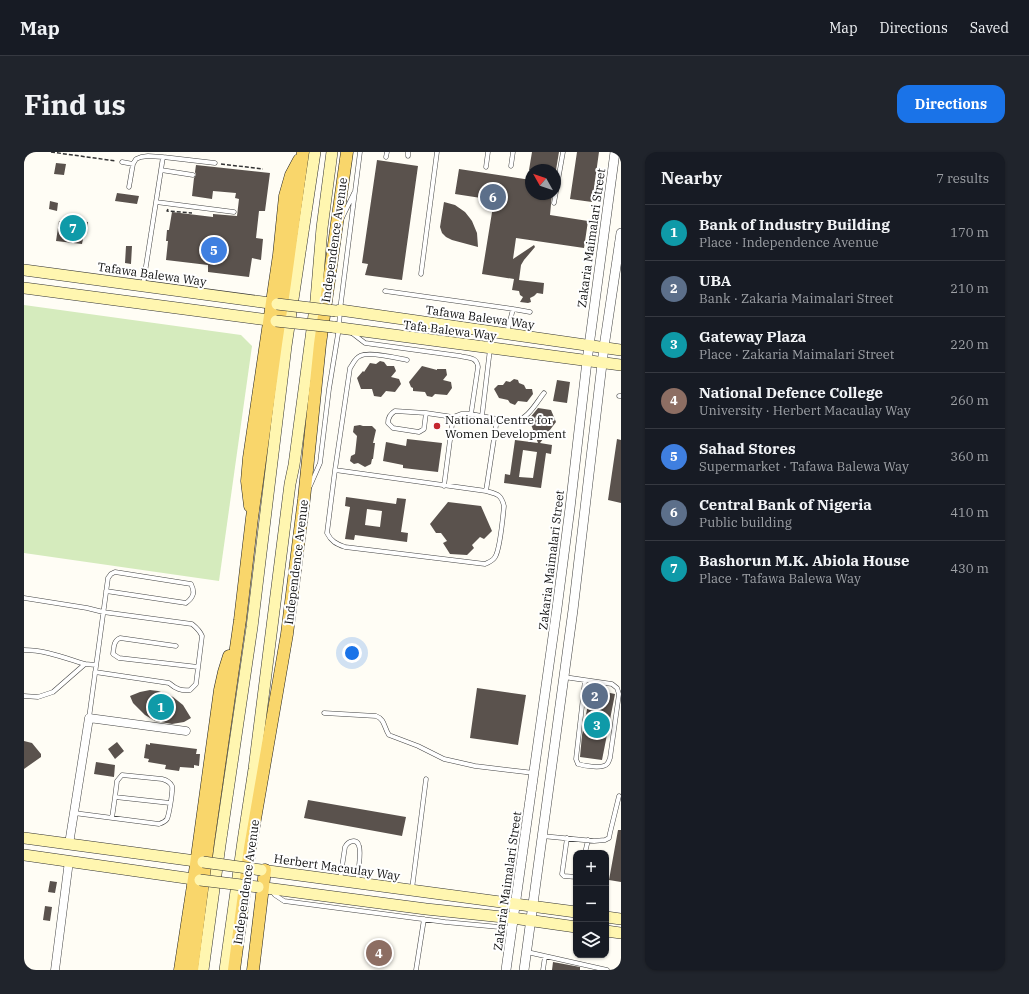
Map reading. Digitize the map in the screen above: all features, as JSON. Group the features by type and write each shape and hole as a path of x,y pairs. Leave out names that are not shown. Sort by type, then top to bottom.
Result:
{"main road":[{"path":"252,482 249,458 273,321 286,196 291,175 303,152"},
{"path":"192,970 208,843 239,626 252,518 248,501 276,344 303,152"},
{"path":"203,970 252,627 286,346 315,152"},
{"name":"Independence Avenue","path":"225,970 254,770 290,484 294,465 316,300 322,228 332,152"},
{"name":"Independence Avenue","path":"234,970 250,848 287,634 304,499 320,344 347,152"},
{"name":"Tafawa Balewa Way","path":"24,270 274,304"},
{"name":"Tafa Balewa Way","path":"24,288 621,365"},
{"path":"274,304 338,311"},
{"name":"Tafawa Balewa Way","path":"338,311 621,350"},
{"path":"180,970 200,862 220,690 224,672 239,626"},
{"name":"Herbert Macaulay Way","path":"24,838 573,912"},
{"path":"24,854 197,879 426,909 513,923 530,920 573,927"},
{"path":"252,970 264,888 263,870"},
{"path":"609,917 621,919"},
{"path":"609,931 621,933"}],"street":[{"name":"Zakaria Maimalari Street","path":"506,970 554,634 589,345 615,152"},
{"path":"524,970 570,635 604,347 621,233"},
{"path":"554,634 570,635"},
{"path":"69,844 89,718 186,731"},
{"path":"55,970 69,861"}],"lane":[{"path":"304,499 320,463 329,389 340,328 338,311 360,152"},
{"path":"386,158 387,152"},
{"path":"421,274 438,152"},
{"path":"486,166 488,152"},
{"path":"511,166 513,152"},
{"path":"554,203 563,152"},
{"path":"129,187 133,164 141,157 163,157 215,163"},
{"path":"143,286 163,157"},
{"path":"122,162 133,164"},
{"path":"161,170 193,175"},
{"path":"336,233 355,190"},
{"path":"156,202 234,212"},
{"path":"385,291 530,312"},
{"path":"506,333 513,309"},
{"path":"340,328 365,343 474,359 477,362 478,368 471,414"},
{"path":"482,416 490,348"},
{"path":"335,470 486,491 497,494 502,499 504,506 496,557 492,561 485,564 344,547 337,545 331,540 327,533 335,470 350,368 354,360 360,355 370,354 407,360"},
{"path":"426,413 424,429 419,432 393,428 388,423 389,416 395,411 426,413 453,417 462,414 471,414 513,421 522,419 526,416 544,393"},
{"path":"444,486 453,417"},
{"path":"486,491 497,419"},
{"path":"89,718 106,591 108,578 111,574 115,572 191,584 194,594 191,600 186,603 106,591"},
{"path":"24,598 103,612 192,624 200,631 202,636 196,684 190,690 182,691 169,683 95,672"},
{"path":"176,646 120,638 114,644 113,654 118,658 198,667"},
{"path":"24,650 52,654 85,664 96,665"},
{"path":"24,696 38,697 53,692 85,664"},
{"path":"564,676 612,684 617,688 619,694 610,758 607,764 603,766 583,766 578,764 576,759 585,680"},
{"path":"324,713 376,716 382,720 389,735 418,746 444,759 475,766 534,773"},
{"path":"74,813 112,818 158,824 164,822 168,818 172,788 171,784 162,779 122,775 117,781 112,818"},
{"path":"411,889 426,779"},
{"path":"542,836 605,840 608,838 610,833 619,796"},
{"path":"115,797 170,803"},
{"path":"567,838 562,874 564,876 573,877"},
{"path":"586,850 588,840"},
{"path":"340,880 345,847 347,843 353,841 357,842 360,848 357,882"},
{"path":"264,888 284,901 424,919 513,923"},
{"path":"416,970 424,919"},
{"path":"526,952 607,970"},
{"path":"543,970 545,956"}],"path":[{"path":"50,152 122,162"},
{"path":"215,163 263,169"}],"green space":[{"path":"24,305 241,335 252,346 219,581 24,553"}],"building":[{"path":"532,152 559,152 557,164 530,164"},
{"path":"577,152 599,152 592,202 570,199"},
{"path":"377,160 418,166 402,280 365,275 368,264 362,263"},
{"path":"56,163 66,164 64,175 54,174"},
{"path":"196,165 270,173 265,211 259,211 256,238 263,239 261,260 252,258 249,277 208,272 208,265 166,260 168,241 166,241 167,230 169,230 172,212 213,217 213,214 237,216 239,199 235,198 236,193 213,191 212,199 192,196 194,178 196,175"},
{"path":"459,169 525,179 525,200 551,200 550,215 588,221 584,248 516,238 513,259 534,245 535,247 521,265 519,280 544,283 543,294 537,293 530,298 531,302 520,302 523,297 520,295 519,291 512,290 514,279 482,274 494,200 455,194"},
{"path":"117,193 139,196 137,204 115,201"},
{"path":"50,201 58,203 57,211 49,209"},
{"path":"444,202 455,205 469,217 477,233 478,247 452,240 442,233 440,227"},
{"path":"59,221 78,223 78,221 88,222 87,234 84,234 82,244 56,241"},
{"path":"126,246 132,246 131,264 125,263"},
{"path":"380,361 384,362 387,366 394,366 396,371 391,377 399,379 401,384 395,392 386,391 381,397 374,396 372,389 361,389 357,378 363,371 364,372 370,363 376,364"},
{"path":"422,366 437,370 446,369 447,375 443,380 451,382 452,388 447,395 435,394 432,397 427,396 425,392 413,391 413,388 409,382"},
{"path":"514,379 518,380 519,383 524,385 526,389 532,389 533,394 527,402 518,401 515,405 510,403 508,400 499,398 494,389 498,385 503,385 506,381 510,382"},
{"path":"557,380 570,382 567,403 553,401"},
{"path":"538,408 551,410 556,422 540,443 552,445 551,454 546,453 541,488 504,483 505,474 510,475 515,440 538,443 529,419","holes":["523,450 537,452 533,478 519,477"]},
{"path":"354,426 372,426 376,430 373,443 375,443 373,459 371,464 365,467 358,463 354,464 350,461 351,456 355,454 357,436 353,432"},
{"path":"407,439 442,443 438,472 403,468 403,465 383,461 386,442 406,446"},
{"path":"617,439 621,440 621,503 608,500"},
{"path":"346,497 396,504 397,498 406,499 401,532 408,533 407,542 355,535 354,540 345,539 350,507 345,506","holes":["367,509 382,511 380,527 365,525"]},
{"path":"448,502 481,506 492,531 484,539 480,537 472,545 474,548 467,555 450,554 443,543 447,541 441,533 436,533 430,524"},
{"path":"477,688 526,695 518,745 470,738"},
{"path":"591,689 615,694 602,760 580,757 582,735"},
{"path":"150,690 158,691 173,697 183,705 191,718 184,722 172,724 155,721 145,715 133,703 130,696"},
{"path":"24,741 32,743 41,754 41,757 24,769"},
{"path":"117,742 124,751 115,759 108,749"},
{"path":"150,743 197,749 196,754 200,754 199,766 194,765 194,768 180,767 179,771 165,769 166,765 148,762 149,759 144,758 146,744 150,745"},
{"path":"96,762 115,765 114,777 94,774"},
{"path":"308,800 406,817 402,836 304,818"},
{"path":"618,830 621,830 621,882 609,880"},
{"path":"50,881 57,882 55,893 48,892"},
{"path":"45,906 52,907 50,921 43,920"},
{"path":"553,962 580,967 580,970 552,970"}],"place":[{"name":"Central Bank of Nigeria","path":"493,197"},
{"name":"Bashorun M.K. Abiola House","path":"73,228"},
{"name":"Sahad Stores","path":"214,250"},
{"name":"National Centre for Women Development","path":"437,426"},
{"name":"UBA","path":"595,696"},
{"name":"Bank of Industry Building","path":"161,707"},
{"name":"Gateway Plaza","path":"597,725"},
{"name":"National Defence College","path":"379,953"}]}
